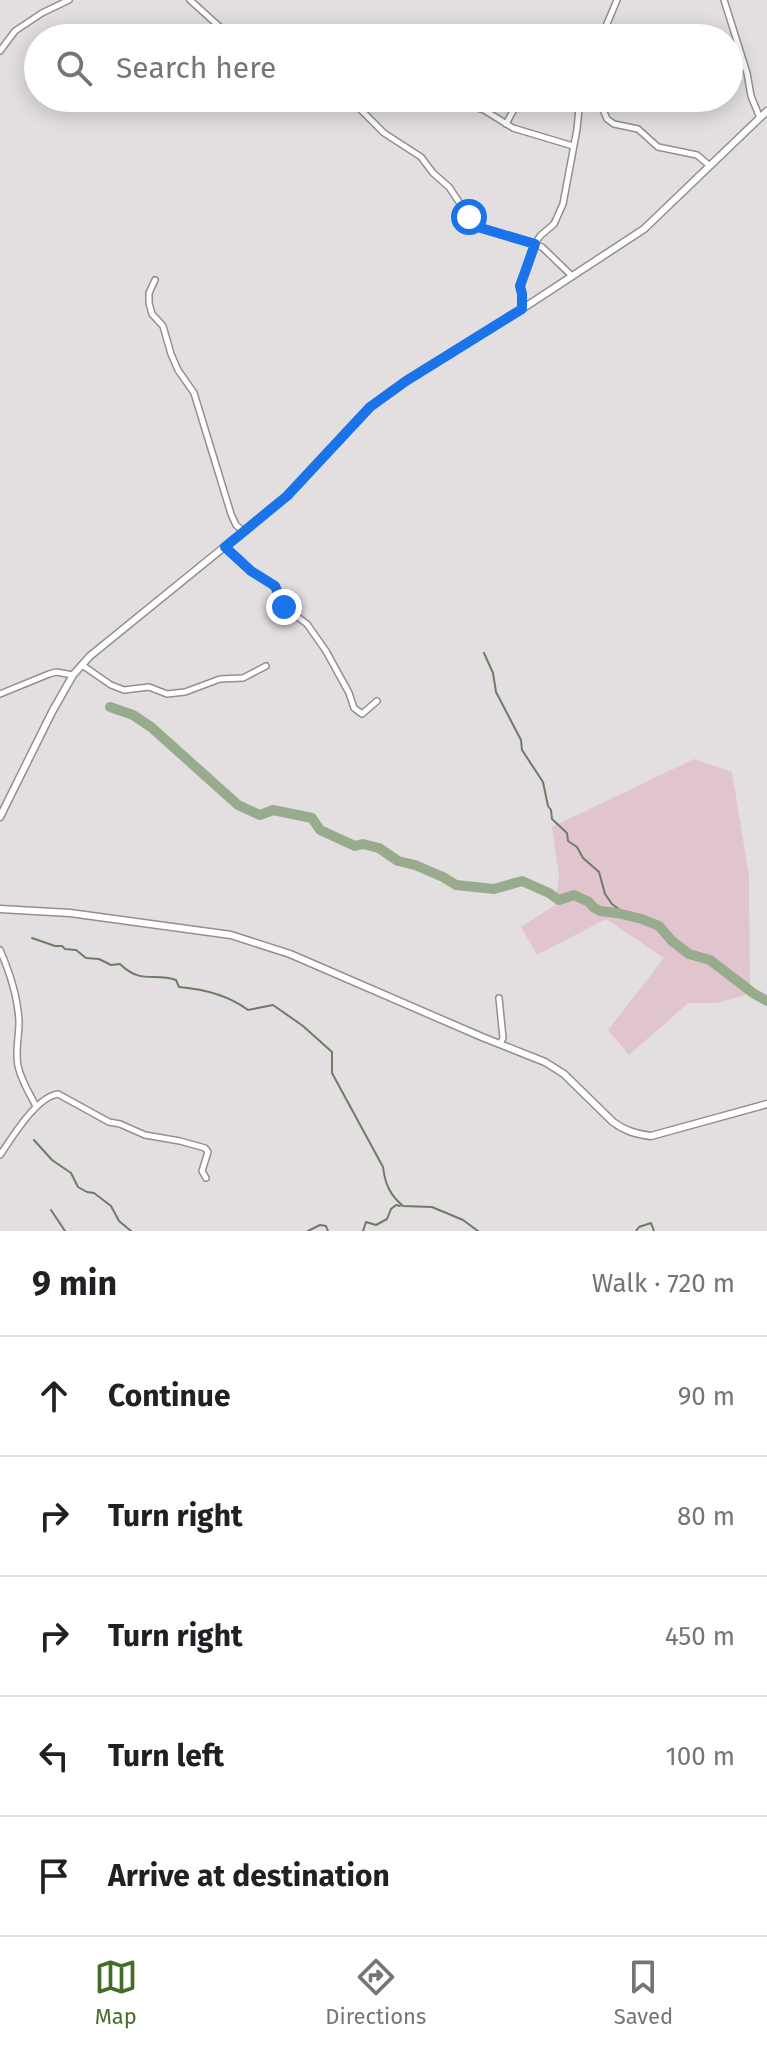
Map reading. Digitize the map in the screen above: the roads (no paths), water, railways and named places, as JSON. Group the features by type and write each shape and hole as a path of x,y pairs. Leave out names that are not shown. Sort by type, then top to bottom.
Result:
{"street":[{"path":"26,24 69,0"},
{"path":"190,0 217,24"},
{"path":"607,24 617,0"},
{"path":"724,0 732,24"},
{"path":"0,51 15,31 24,25"},
{"path":"743,60 751,96 760,118"},
{"path":"0,817 52,712 82,665 287,496 370,407 644,229 767,111"},
{"path":"363,112 384,133 421,157 481,228 535,244 547,251 572,276"},
{"path":"484,112 513,128 573,146"},
{"path":"506,124 512,112"},
{"path":"522,309 520,286 535,244 558,218 563,204 578,112"},
{"path":"604,112 614,124 640,130 658,147 689,152 710,166"},
{"path":"155,280 149,299 152,314 163,326 178,370 194,393 231,514 244,532"},
{"path":"225,547 251,571 275,586 284,607 307,624 326,651 354,708 362,714 377,701"},
{"path":"82,665 124,690 149,687 167,694 185,692 220,679 243,678 266,666"},
{"path":"0,694 56,672 73,675"},
{"path":"0,909 115,918 231,935 290,954 545,1062 563,1073 613,1122 634,1133 651,1136 767,1104"},
{"path":"0,950 17,1005 17,1063 36,1106"},
{"path":"499,998 503,1038 500,1044"},
{"path":"0,1155 36,1106 51,1095 58,1094 109,1122 145,1135 205,1148 208,1152 202,1171 206,1178"}],"waterway":[{"path":"484,653 493,673 496,692 521,740 522,750 543,782 552,819 567,833 568,841 577,847 583,858 599,872 605,894 622,914"},
{"path":"110,707 133,715 151,727 238,805 260,815 273,810 312,818 320,830 355,846 363,844 379,848 398,861 415,865 456,885 494,889 522,881 559,900 574,895 600,911 642,919 659,926 689,954 710,960 767,1001"},
{"path":"32,938 76,950 86,958 99,959 111,965 120,964 141,976 176,980 179,987 215,994 248,1010 273,1005 332,1052 332,1073 383,1167 387,1184 395,1198 403,1206 432,1207 463,1220 478,1231"},
{"path":"34,1140 52,1160 71,1173 78,1187 94,1193 111,1206 119,1221 131,1231"},
{"path":"363,1231 366,1222 376,1225 387,1219 396,1205 400,1206"},
{"path":"51,1210 65,1231"},
{"path":"636,1231 651,1223 654,1231"},
{"path":"308,1231 320,1225 326,1226 328,1231"}]}
